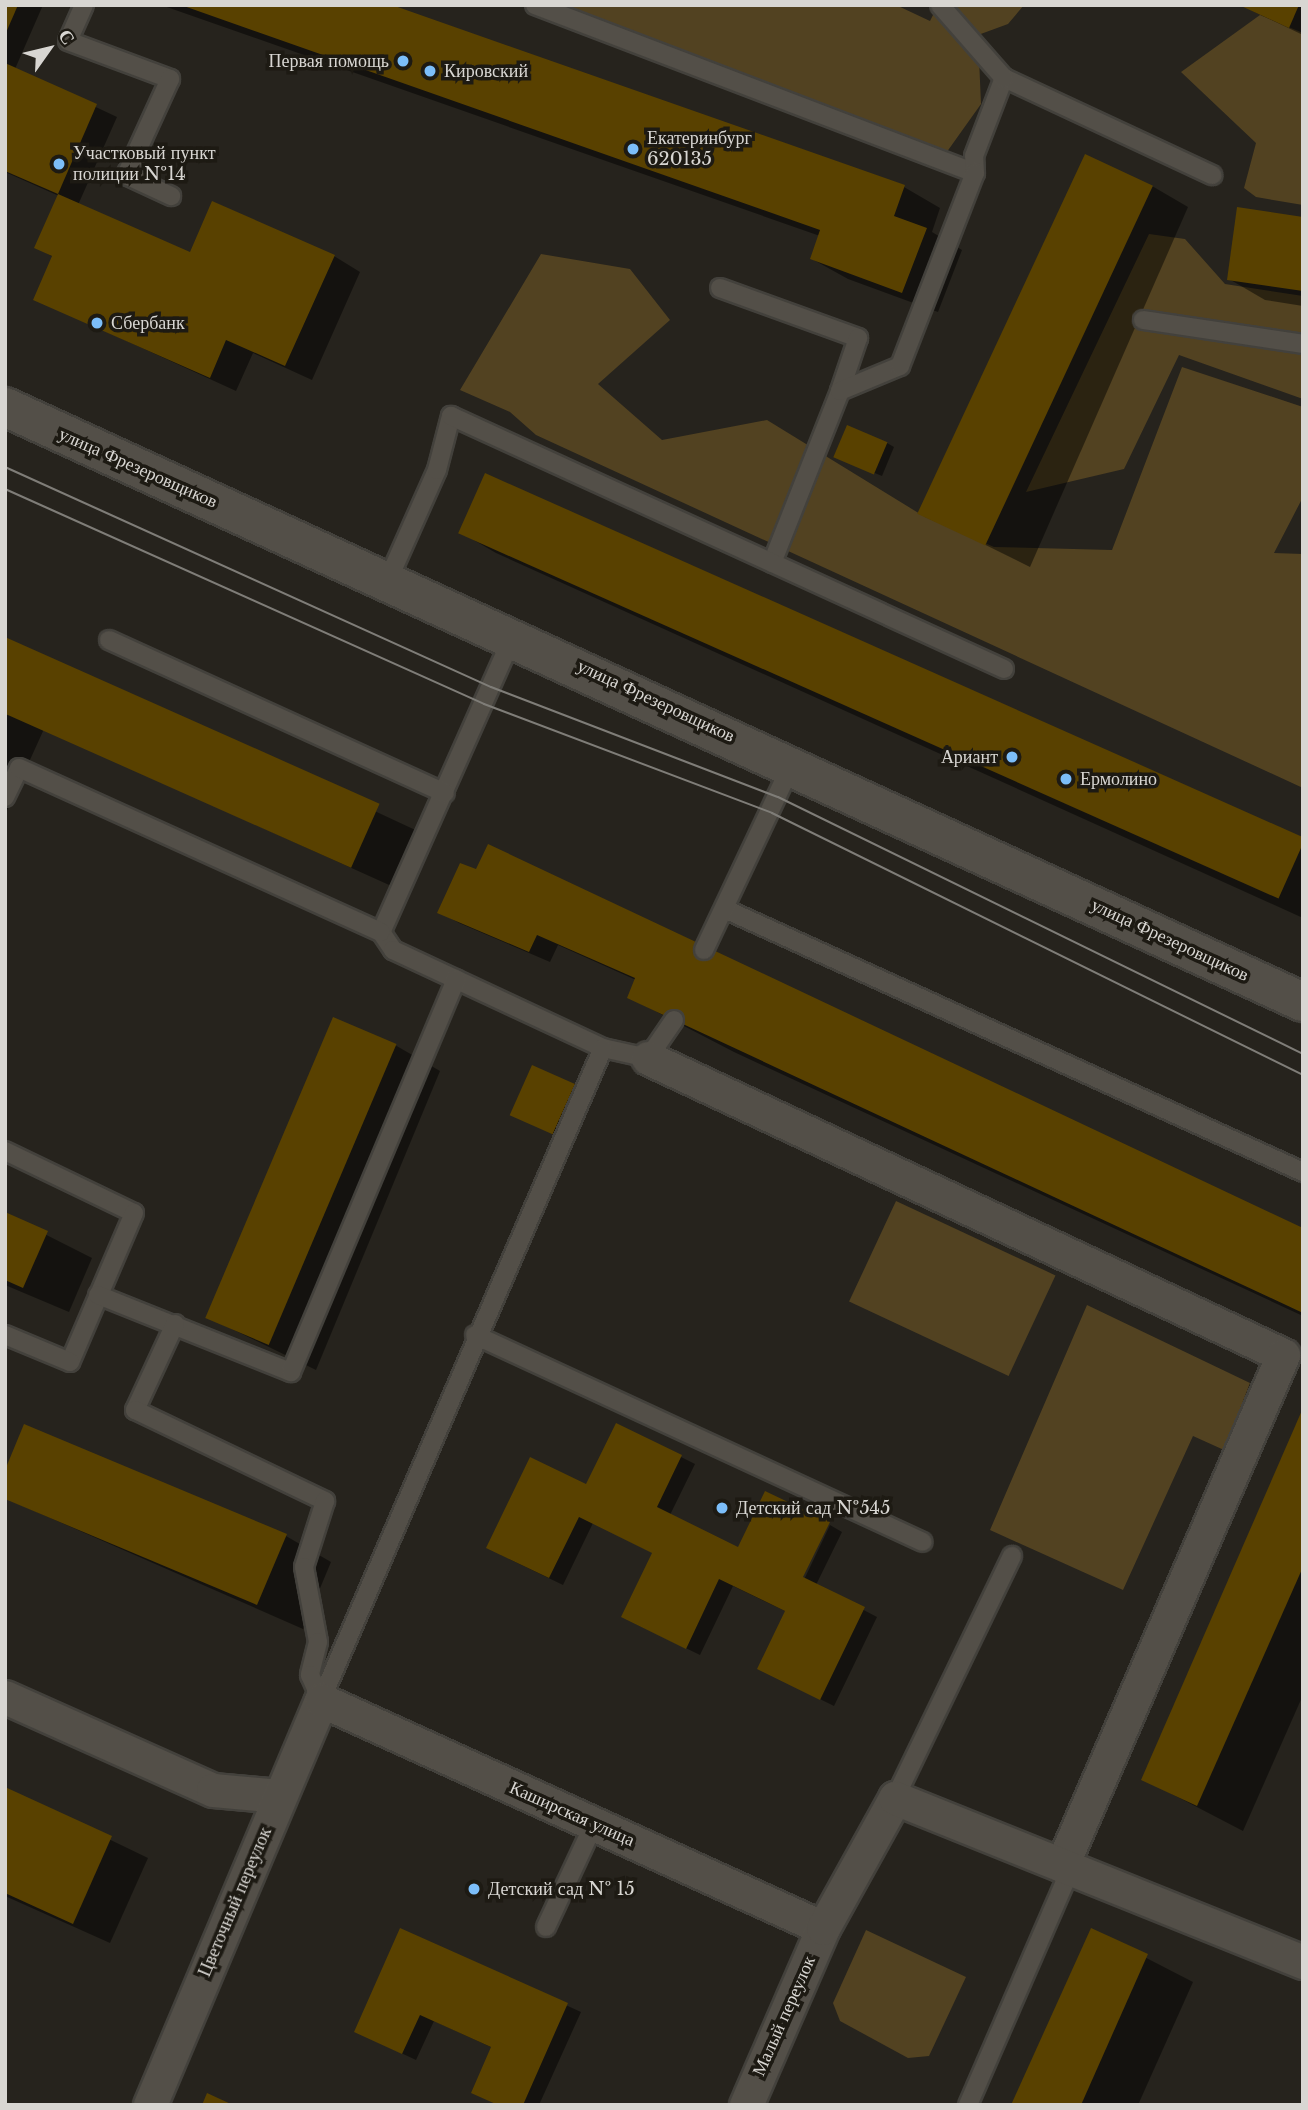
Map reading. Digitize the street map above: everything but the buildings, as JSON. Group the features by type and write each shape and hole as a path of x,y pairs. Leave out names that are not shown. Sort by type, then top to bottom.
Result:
{"main road":[{"name":"улица Фрезеровщиков","path":"5,407 513,636 1303,1002"}],"street":[{"path":"648,1058 1283,1355 1066,1866"},
{"path":"5,1697 213,1790 280,1796"},
{"name":"Цветочный переулок","path":"150,2105 321,1700"},
{"name":"Каширская улица","path":"321,1700 823,1928"},
{"path":"895,1798 1303,1962"},
{"name":"Малый переулок","path":"746,2105 823,1928 895,1798"}],"lane":[{"path":"84,5 68,41 170,79 126,175 171,196"},
{"path":"535,5 975,173"},
{"path":"940,5 1003,78 1212,175"},
{"path":"840,391 900,366 975,173 974,156 1003,78"},
{"path":"720,288 858,338 840,391 772,563"},
{"path":"1143,320 1303,344"},
{"path":"388,580 437,470 451,416 1004,668"},
{"path":"381,932 513,636"},
{"path":"109,640 445,793"},
{"path":"704,950 727,910 792,764"},
{"path":"5,797 19,768 381,932 393,950 603,1048 648,1058 674,1020"},
{"path":"727,910 1303,1172"},
{"path":"99,1295 290,1372 456,979"},
{"path":"321,1700 475,1335 603,1048"},
{"path":"5,1151 134,1213 70,1362 5,1335"},
{"path":"174,1324 135,1410 325,1501 304,1567 318,1643 310,1675 321,1700"},
{"path":"475,1335 922,1542"},
{"path":"895,1798 1012,1556"},
{"path":"546,1927 594,1824"},
{"path":"968,2105 1066,1866"}],"shaded area":[{"path":"525,5 896,5 930,21 938,5 1024,5 1008,24 978,35 981,104 939,163"},
{"path":"1260,15 1303,33 1303,205 1256,197 1244,188 1256,143 1181,72"},
{"path":"1149,234 1185,239 1225,284 1303,296 1303,399 1179,355 1124,469 1026,492"},
{"path":"541,254 630,269 670,320 598,384 662,440 767,420 925,517 994,547 1112,550 1182,367 1303,407 1303,497 1274,553 1303,554 1303,788 536,435 510,412 460,390"},
{"path":"896,1201 1056,1275 1009,1376 849,1302"},
{"path":"1087,1305 1250,1383 1224,1450 1193,1436 1123,1590 990,1530"},
{"path":"866,1930 966,1977 929,2056 908,2058 840,2021 833,2003"}],"tram line":[{"path":"5,467 491,687 778,797 1303,1054"},
{"path":"5,489 484,704 772,813 1303,1075"}],"place":[{"name":"Первая помощь","path":"403,61"},
{"name":"Кировский","path":"430,71"},
{"name":"Екатеринбург 620135","path":"633,149"},
{"name":"Участковый пункт полиции №14","path":"59,164"},
{"name":"Сбербанк","path":"97,323"},
{"name":"Ариант","path":"1012,757"},
{"name":"Ермолино","path":"1066,779"},
{"name":"Детский сад №545","path":"722,1508"},
{"name":"Детский сад № 15","path":"474,1889"}]}
